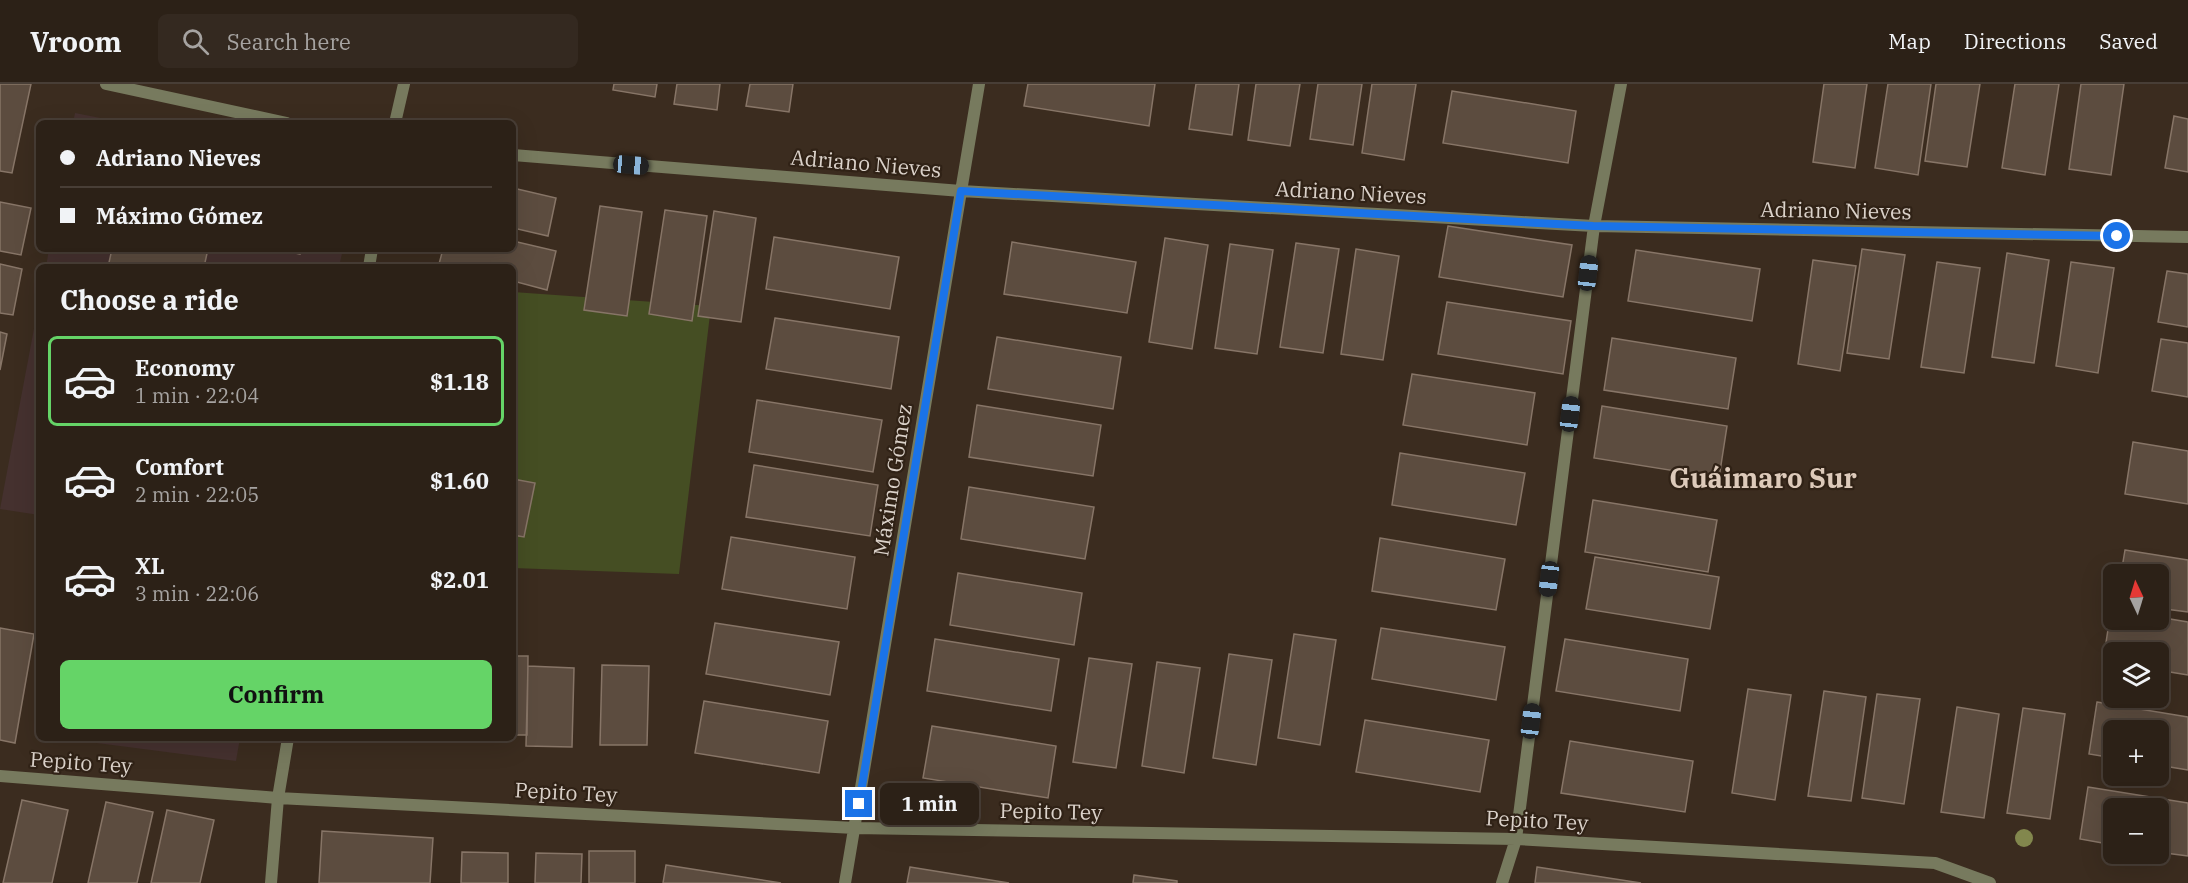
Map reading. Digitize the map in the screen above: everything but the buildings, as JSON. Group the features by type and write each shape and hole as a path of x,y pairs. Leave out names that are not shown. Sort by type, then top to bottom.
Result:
{"street":[{"path":"106,84 273,120"},
{"path":"396,120 404,84"},
{"name":"Máximo Gómez","path":"845,883 979,84"},
{"path":"1502,883 1516,839 1593,226 1621,84"},
{"name":"Adriano Nieves","path":"516,155 961,191 1593,226 2188,237"},
{"path":"271,883 278,798 288,741"},
{"name":"Pepito Tey","path":"0,776 278,798 855,828 1516,839 1935,863 1990,883"}],"shaded area":[{"path":"75,113 111,120 74,120"},
{"path":"48,252 342,252 340,264 46,264"},
{"path":"36,318 36,515 0,509"},
{"path":"81,741 239,741 236,761"}],"green space":[{"path":"516,292 711,306 679,574 516,568 516,528 534,483 516,480"}],"district":[{"name":"Guáimaro Sur","path":"1763,479"}],"route":[{"path":"859,804 961,191 1593,226 2117,236"}]}
